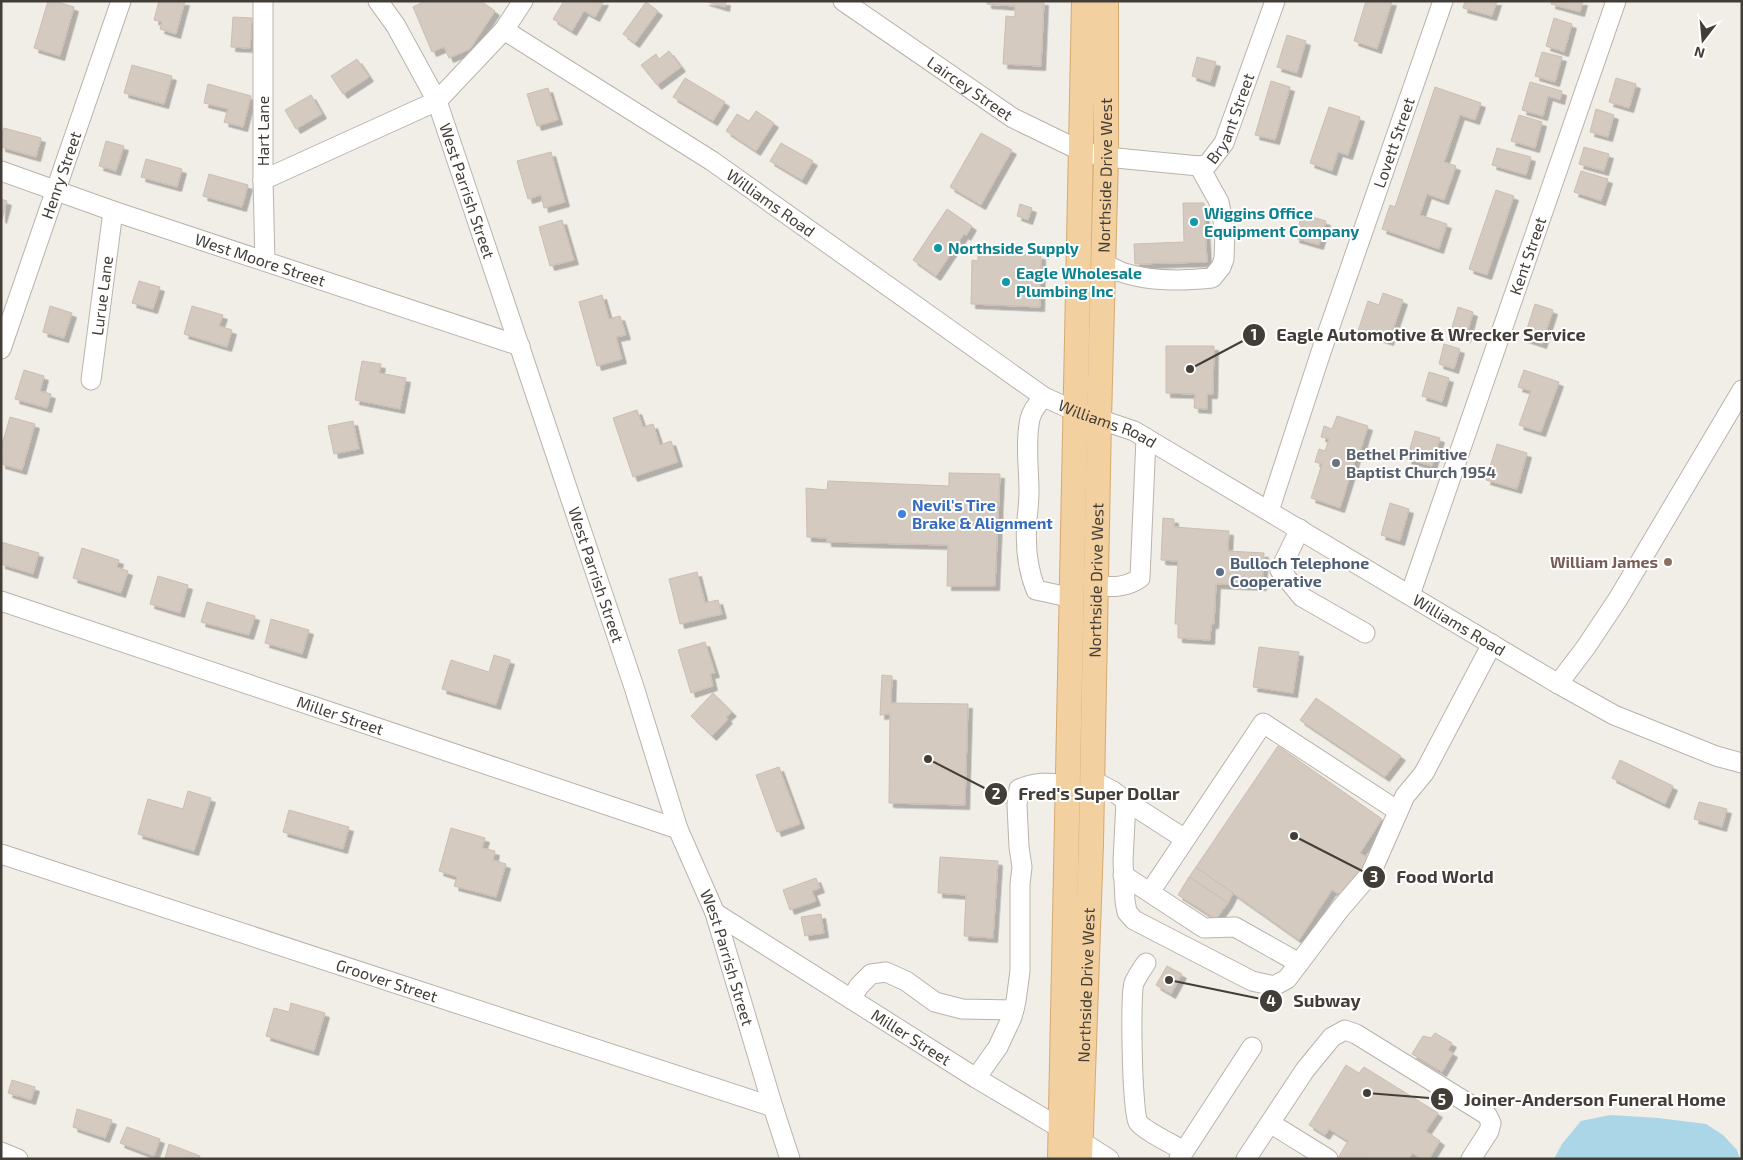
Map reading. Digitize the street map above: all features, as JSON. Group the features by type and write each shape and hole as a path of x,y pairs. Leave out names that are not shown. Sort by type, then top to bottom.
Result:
{"main road":[{"name":"Northside Drive West","path":"1060,1159 1084,1"},
{"name":"Northside Drive West","path":"1080,1150 1092,780 1106,157 1106,1"}],"street":[{"name":"Henry Street","path":"1,349 121,1"},
{"name":"Hart Lane","path":"263,1 263,180 266,261"},
{"name":"West Parrish Street","path":"378,1 396,26 438,101 634,688 678,829 715,913 790,1159"},
{"path":"263,180 438,101 504,30 523,1"},
{"name":"Laircey Street","path":"843,1 1013,118 1081,151 1106,157"},
{"name":"Bryant Street","path":"1106,157 1199,166 1207,165 1224,143 1275,1"},
{"name":"Lovett Street","path":"1269,511 1324,342 1443,1"},
{"name":"Kent Street","path":"1410,594 1616,1"},
{"name":"Williams Road","path":"504,30 712,161 1044,398 1134,431 1558,684 1614,715 1716,756 1742,763"},
{"path":"1103,263 1120,271 1148,278 1196,280 1212,278 1221,267 1224,259 1225,230 1219,202 1199,166"},
{"name":"West Moore Street","path":"1,171 113,211 520,346"},
{"name":"Lurue Lane","path":"91,380 113,211"},
{"path":"1558,684 1586,647 1618,599 1734,420 1742,390"},
{"path":"1044,398 1035,406 1030,419 1027,520 1028,559 1031,578 1036,590 1073,598"},
{"path":"1096,586 1121,587 1133,583 1140,578 1146,438"},
{"path":"1300,529 1280,570 1302,597 1365,633"},
{"name":"Miller Street","path":"1,601 678,829"},
{"path":"1126,800 1122,861 1126,912 1134,920 1252,981 1274,986 1287,979 1340,909 1371,873 1405,796 1424,773 1492,644"},
{"path":"1150,892 1263,723 1398,812"},
{"path":"1092,780 1113,791 1185,839"},
{"path":"976,1078 998,1047 1014,1010 1020,971 1020,884 1022,867 1018,847 1017,805 1020,789 1043,782 1068,785"},
{"name":"Groover Street","path":"1,854 773,1107"},
{"path":"1124,874 1204,928 1235,927 1299,963"},
{"name":"Miller Street","path":"715,913 976,1078 1060,1128 1080,1150 1109,1159"},
{"path":"1146,963 1134,984 1133,1082 1135,1111 1139,1123 1181,1155 1252,1047"},
{"path":"851,999 859,986 871,974 886,972 906,981 935,1002 962,1009 1014,1010"},
{"path":"1246,1159 1310,1064 1332,1037 1344,1030 1363,1038 1487,1115 1491,1123 1489,1131 1471,1159"},
{"path":"1270,1122 1328,1159"},
{"path":"1,1152 18,1159"}],"water":[{"path":"1610,1115 1706,1124 1723,1135 1737,1150 1740,1159 1554,1159 1562,1144 1581,1121"}],"building":[{"path":"48,1 74,7 60,56 34,48"},
{"path":"159,1 185,1 176,34 160,29 162,22 154,20"},
{"path":"425,1 481,1 495,11 470,49 449,58 444,47 432,52 413,7"},
{"path":"564,1 604,1 595,17 584,11 572,31 553,19"},
{"path":"705,1 726,1 725,7"},
{"path":"987,1 1044,1 1041,66 1003,64 1006,16 1015,17 1015,6 987,4"},
{"path":"1366,1 1392,1 1377,49 1354,41"},
{"path":"1465,1 1497,1 1492,16 1463,8"},
{"path":"1552,1 1583,1 1580,12 1551,4"},
{"path":"646,2 658,11 635,43 623,34"},
{"path":"233,17 252,18 250,48 231,47"},
{"path":"1554,18 1572,24 1564,52 1546,46"},
{"path":"1287,35 1306,41 1297,73 1277,67"},
{"path":"669,51 681,67 657,85 641,65 656,54 659,59"},
{"path":"1542,52 1562,57 1555,82 1535,76"},
{"path":"1197,57 1216,62 1210,82 1192,76"},
{"path":"357,59 369,77 343,94 331,76"},
{"path":"132,65 172,76 164,104 124,93"},
{"path":"685,78 725,102 713,121 673,97"},
{"path":"1616,78 1636,84 1629,108 1609,102"},
{"path":"1271,81 1290,87 1275,140 1255,135"},
{"path":"1530,82 1562,91 1560,100 1548,96 1543,116 1522,110"},
{"path":"208,84 251,96 243,127 224,122 228,109 204,103"},
{"path":"1435,87 1481,103 1475,120 1460,115 1444,162 1456,166 1444,200 1427,194 1420,215 1447,224 1439,249 1382,229 1390,205 1395,207"},
{"path":"548,88 558,120 537,126 527,94"},
{"path":"311,95 322,114 296,129 285,110"},
{"path":"1329,107 1360,117 1348,155 1338,152 1332,171 1310,163"},
{"path":"1596,109 1614,115 1608,137 1590,132"},
{"path":"756,111 774,123 756,151 726,131 737,114 749,121"},
{"path":"1519,115 1542,122 1535,148 1511,141"},
{"path":"4,128 41,138 36,157 1,147"},
{"path":"981,133 1012,150 981,205 950,187"},
{"path":"106,141 124,146 116,171 99,166"},
{"path":"781,143 813,161 802,180 770,161"},
{"path":"1584,147 1609,154 1604,171 1579,164"},
{"path":"1497,148 1531,157 1526,175 1492,165"},
{"path":"551,152 565,202 544,208 541,195 528,199 517,161"},
{"path":"146,159 182,169 177,187 141,177"},
{"path":"1581,171 1608,179 1601,201 1574,192"},
{"path":"209,174 248,185 242,207 203,196"},
{"path":"1496,190 1514,196 1487,275 1469,269"},
{"path":"1,199 7,201 2,219 1,218"},
{"name":"Wiggins Office Equipment Company","path":"1183,203 1204,203 1207,262 1135,264 1134,244 1184,242"},
{"path":"1020,204 1032,208 1028,220 1017,216"},
{"name":"Northside Supply","path":"947,209 972,226 966,236 964,234 936,276 913,260"},
{"path":"1302,214 1326,221 1319,245 1295,238"},
{"path":"562,220 574,260 550,266 539,227"},
{"name":"Eagle Wholesale Plumbing Inc","path":"978,249 1020,250 1020,254 1041,255 1040,307 971,304 972,260 978,261"},
{"path":"139,281 160,287 153,309 132,303"},
{"path":"1383,293 1403,300 1389,341 1358,331 1368,301 1379,305"},
{"path":"602,295 609,319 620,316 626,335 616,337 622,359 597,366 579,302"},
{"path":"1535,304 1553,310 1542,344 1524,338"},
{"path":"50,306 72,313 64,338 43,332"},
{"path":"192,306 223,315 219,326 232,330 227,347 184,334"},
{"path":"1458,307 1473,312 1466,338 1450,334"},
{"path":"1444,344 1460,349 1454,369 1439,364"},
{"path":"1166,346 1214,346 1213,394 1207,394 1207,409 1194,408 1195,394 1166,393"},
{"path":"362,361 381,364 379,373 406,378 400,409 355,400"},
{"path":"24,370 44,376 40,391 51,394 47,408 15,399"},
{"path":"1524,370 1559,382 1541,432 1519,425 1531,391 1518,387"},
{"path":"1429,372 1449,378 1442,402 1422,396"},
{"path":"637,410 643,427 653,424 660,445 671,441 678,462 633,477 613,418"},
{"name":"Bethel Primitive Baptist Church 1954","path":"1337,416 1368,426 1340,508 1311,498 1322,464 1315,462 1319,449 1325,451 1329,439 1321,437 1324,426 1332,429"},
{"path":"10,417 35,424 22,470 1,464 1,448"},
{"path":"353,421 359,449 334,454 328,426"},
{"path":"1415,431 1440,438 1432,466 1407,459"},
{"path":"1497,444 1527,453 1517,489 1486,480"},
{"name":"Nevil's Tire Brake & Alignment","path":"949,473 1000,474 995,586 947,586 948,545 827,542 827,538 807,537 806,488 827,490 828,481 949,486"},
{"path":"1390,503 1409,509 1400,541 1381,535"},
{"name":"Bulloch Telephone Cooperative","path":"1163,518 1174,519 1174,527 1229,531 1228,551 1264,553 1262,586 1216,584 1214,624 1211,624 1210,640 1178,638 1178,624 1175,624 1178,561 1161,560"},
{"path":"1,542 39,553 33,574 1,564"},
{"path":"82,548 119,560 117,567 128,571 121,593 73,578"},
{"path":"697,572 705,603 718,600 722,614 680,624 669,579"},
{"path":"158,576 188,585 180,613 150,604"},
{"path":"207,602 255,616 249,635 201,622"},
{"path":"271,619 309,630 302,654 265,643"},
{"path":"705,642 715,673 710,674 713,686 691,693 678,650"},
{"path":"1259,647 1299,652 1293,693 1253,687"},
{"path":"494,655 510,660 496,705 442,689 451,660 489,672"},
{"path":"882,675 892,676 891,703 968,704 965,805 889,803 890,714 880,715"},
{"path":"713,693 732,712 712,736 691,716"},
{"path":"1316,698 1401,756 1385,777 1300,720"},
{"path":"1278,746 1382,819 1360,853 1374,862 1346,898 1332,890 1299,940 1196,867"},
{"path":"1620,760 1673,786 1665,804 1612,778"},
{"path":"779,767 800,824 777,832 756,775"},
{"path":"188,791 211,798 194,851 138,834 148,799 183,809"},
{"path":"1699,802 1727,809 1722,827 1694,819"},
{"path":"289,810 349,827 343,849 283,832"},
{"path":"451,828 485,838 482,848 495,851 493,860 506,864 496,897 454,886 457,877 439,871"},
{"path":"940,857 998,861 993,938 964,936 966,895 938,893"},
{"path":"1196,867 1233,893 1228,903 1189,877"},
{"path":"1189,877 1228,903 1216,919 1178,895"},
{"path":"816,878 820,888 812,891 816,901 790,910 783,890"},
{"path":"821,914 824,933 805,936 801,917"},
{"path":"1167,966 1182,974 1171,994 1156,985"},
{"path":"291,1003 325,1013 314,1051 266,1036 274,1008 289,1012"},
{"path":"1435,1033 1452,1043 1448,1050 1453,1053 1442,1072 1412,1054 1423,1036 1431,1038"},
{"path":"1346,1065 1359,1073 1364,1067 1438,1113 1426,1131 1440,1141 1429,1159 1422,1159 1412,1153 1409,1159 1338,1158 1348,1141 1329,1129 1325,1135 1309,1125"},
{"path":"12,1080 35,1087 31,1100 8,1093"},
{"path":"77,1109 112,1120 105,1138 73,1127"},
{"path":"127,1127 160,1139 154,1156 120,1143"},
{"path":"169,1144 200,1156 199,1159 165,1159"}],"place":[{"name":"Wiggins Office Equipment Company","path":"1194,222"},
{"name":"Northside Supply","path":"938,248"},
{"name":"Eagle Wholesale Plumbing Inc","path":"1006,282"},
{"name":"Eagle Automotive & Wrecker Service","path":"1190,369"},
{"name":"Bethel Primitive Baptist Church 1954","path":"1336,463"},
{"name":"Nevil's Tire Brake & Alignment","path":"902,514"},
{"name":"William James","path":"1668,562"},
{"name":"Bulloch Telephone Cooperative","path":"1220,572"},
{"name":"Fred's Super Dollar","path":"928,759"},
{"name":"Food World","path":"1294,836"},
{"name":"Subway","path":"1169,980"},
{"name":"Joiner-Anderson Funeral Home","path":"1367,1093"}]}
